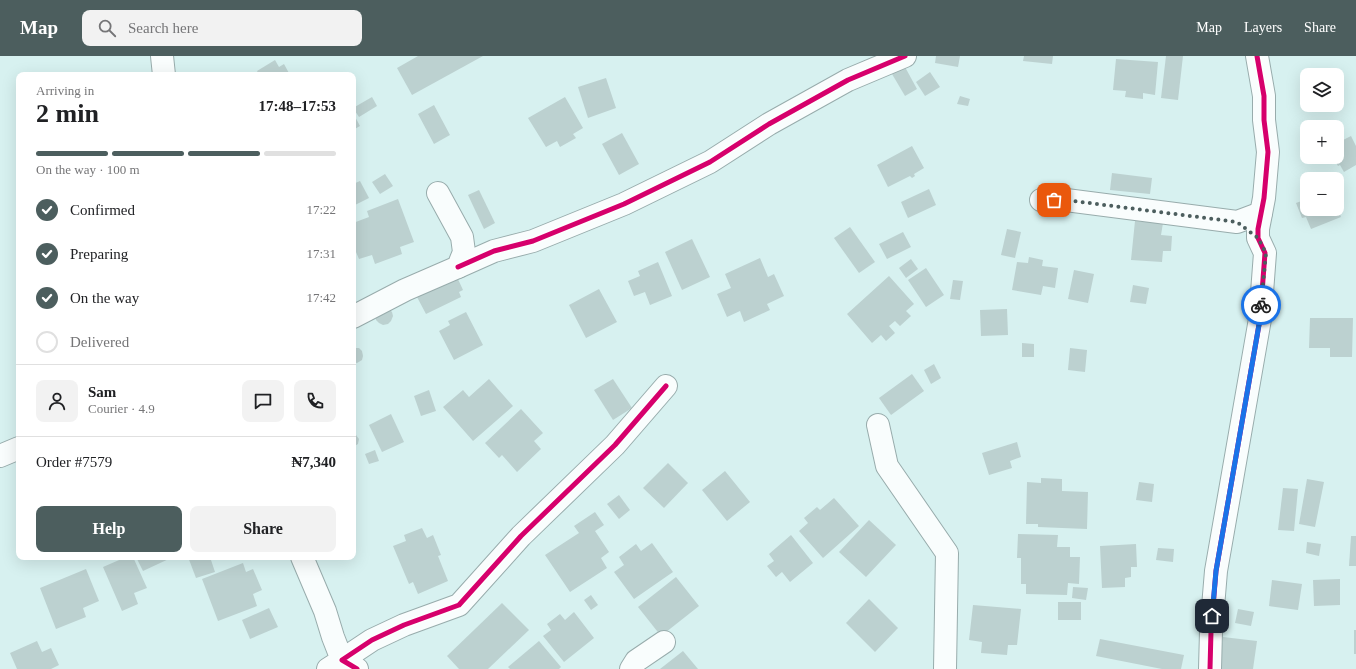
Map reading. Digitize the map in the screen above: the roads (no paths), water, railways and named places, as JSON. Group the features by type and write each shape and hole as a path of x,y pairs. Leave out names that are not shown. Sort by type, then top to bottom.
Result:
{"street":[{"path":"162,56 164,72"},
{"path":"356,315 405,290 494,251 533,242 624,204 710,162 769,124 848,80 905,56"},
{"path":"1257,56 1264,96 1264,120 1268,152 1265,190 1258,229 1258,238"},
{"path":"438,193 462,237 464,252 458,267"},
{"path":"1041,200 1066,200 1237,222 1261,213"},
{"path":"1210,669 1211,631 1216,571 1260,319 1266,253 1258,238 1237,222"},
{"path":"303,560 325,611 342,666 372,640 397,628 459,605 521,536 615,444 666,386"},
{"path":"878,425 887,466 946,553 945,669"},
{"path":"0,456 16,449"},
{"path":"631,669 636,661 664,642"}]}
